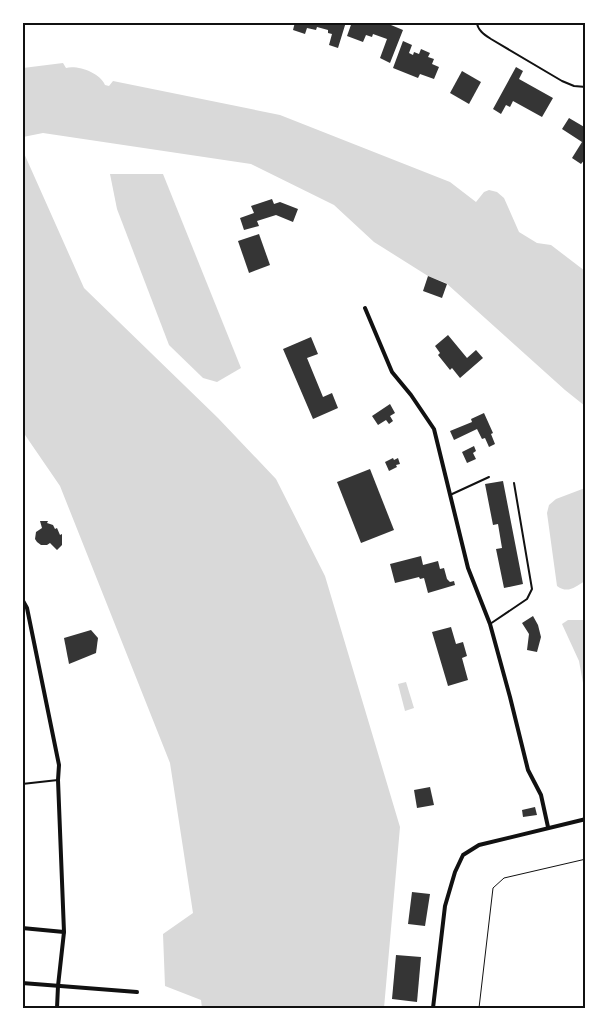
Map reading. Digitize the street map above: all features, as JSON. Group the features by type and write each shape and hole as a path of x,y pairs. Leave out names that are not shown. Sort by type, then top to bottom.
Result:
{"street":[{"path":"365,308 392,372 411,395 434,429 468,568 490,624 528,770 541,795 548,828"},
{"path":"22,598 27,608 59,765 64,932 57,1008"},
{"path":"433,1008 445,906 455,872 463,855 479,845 586,819"},
{"path":"22,928 64,932"},
{"path":"22,983 137,992"}],"lane":[{"path":"476,22 481,32 496,43 562,81 574,86 586,87"},
{"path":"450,495 489,477"},
{"path":"490,624 527,599 532,589 514,483"},
{"path":"22,784 58,780"}],"path":[{"path":"479,1008 493,888 504,878 586,859"}],"shaded area":[{"path":"63,63 66,68 82,69 94,74 105,85 109,86 113,81 280,115 450,182 476,202 484,192 489,190 497,192 504,198 519,232 537,243 551,245 585,271 585,406 446,283 428,276 374,242 334,205 251,164 43,133 23,137 23,68"},
{"path":"23,151 84,288 218,418 276,479 325,576 400,827 384,1008 202,1008 201,1000 165,986 163,934 193,913 170,763 60,486 23,432"},
{"path":"110,174 163,174 241,368 217,382 203,378 169,345 117,209"},
{"path":"585,488 585,581 568,590 557,586 547,513 549,505 556,499"},
{"path":"568,620 585,620 585,694 579,661 562,624"},
{"path":"406,682 414,708 405,711 398,684"}],"building":[{"path":"295,22 346,22 338,48 329,45 332,34 328,33 328,30 317,27 316,30 307,28 305,34 293,30"},
{"path":"352,22 392,22 391,25 403,30 390,63 380,58 387,39 373,34 372,37 366,35 363,42 347,36"},
{"path":"403,41 412,45 409,53 413,55 414,52 419,54 421,49 430,53 428,57 434,59 432,64 439,67 434,79 420,74 418,78 393,68"},
{"path":"516,67 523,71 519,79 553,98 542,117 513,101 510,107 506,105 501,114 493,109"},
{"path":"462,71 481,82 469,104 450,93"},
{"path":"569,118 586,128 586,158 581,164 572,158 582,142 562,129"},
{"path":"272,199 274,204 280,202 298,209 293,222 276,215 257,221 259,226 244,230 240,218 254,213 251,206"},
{"path":"259,234 270,265 249,273 238,241"},
{"path":"428,276 447,284 442,298 423,291"},
{"path":"448,335 467,358 476,350 483,358 460,378 452,368 450,370 438,355 440,353 435,346"},
{"path":"311,337 318,354 307,358 323,397 332,393 338,408 313,419 283,349"},
{"path":"390,404 395,413 390,416 393,421 389,424 386,420 378,425 372,416"},
{"path":"484,413 493,433 491,434 495,444 489,447 485,438 482,439 477,429 454,440 450,431 472,422 471,419"},
{"path":"474,446 476,451 473,453 476,459 467,463 462,452"},
{"path":"393,458 394,460 398,458 400,464 389,471 385,462"},
{"path":"370,469 394,530 361,543 337,482"},
{"path":"503,481 523,584 504,588 496,549 502,548 498,524 493,525 485,484"},
{"path":"40,521 48,521 47,523 53,525 55,529 57,528 60,535 62,534 62,545 57,550 50,543 41,545 35,539 36,532 42,528"},
{"path":"421,556 423,565 438,561 440,569 444,568 447,579 450,582 454,581 455,585 428,593 424,578 420,579 419,577 395,583 390,564"},
{"path":"533,616 541,637 537,652 527,650 529,634 522,623"},
{"path":"451,627 456,644 463,642 467,656 462,658 468,680 448,686 432,632"},
{"path":"91,630 98,638 96,653 69,664 64,638"},
{"path":"430,787 434,805 417,808 414,790"},
{"path":"535,807 537,815 523,817 522,810"},
{"path":"412,892 430,894 425,926 408,924"},
{"path":"396,955 421,957 417,1002 392,999"}]}
